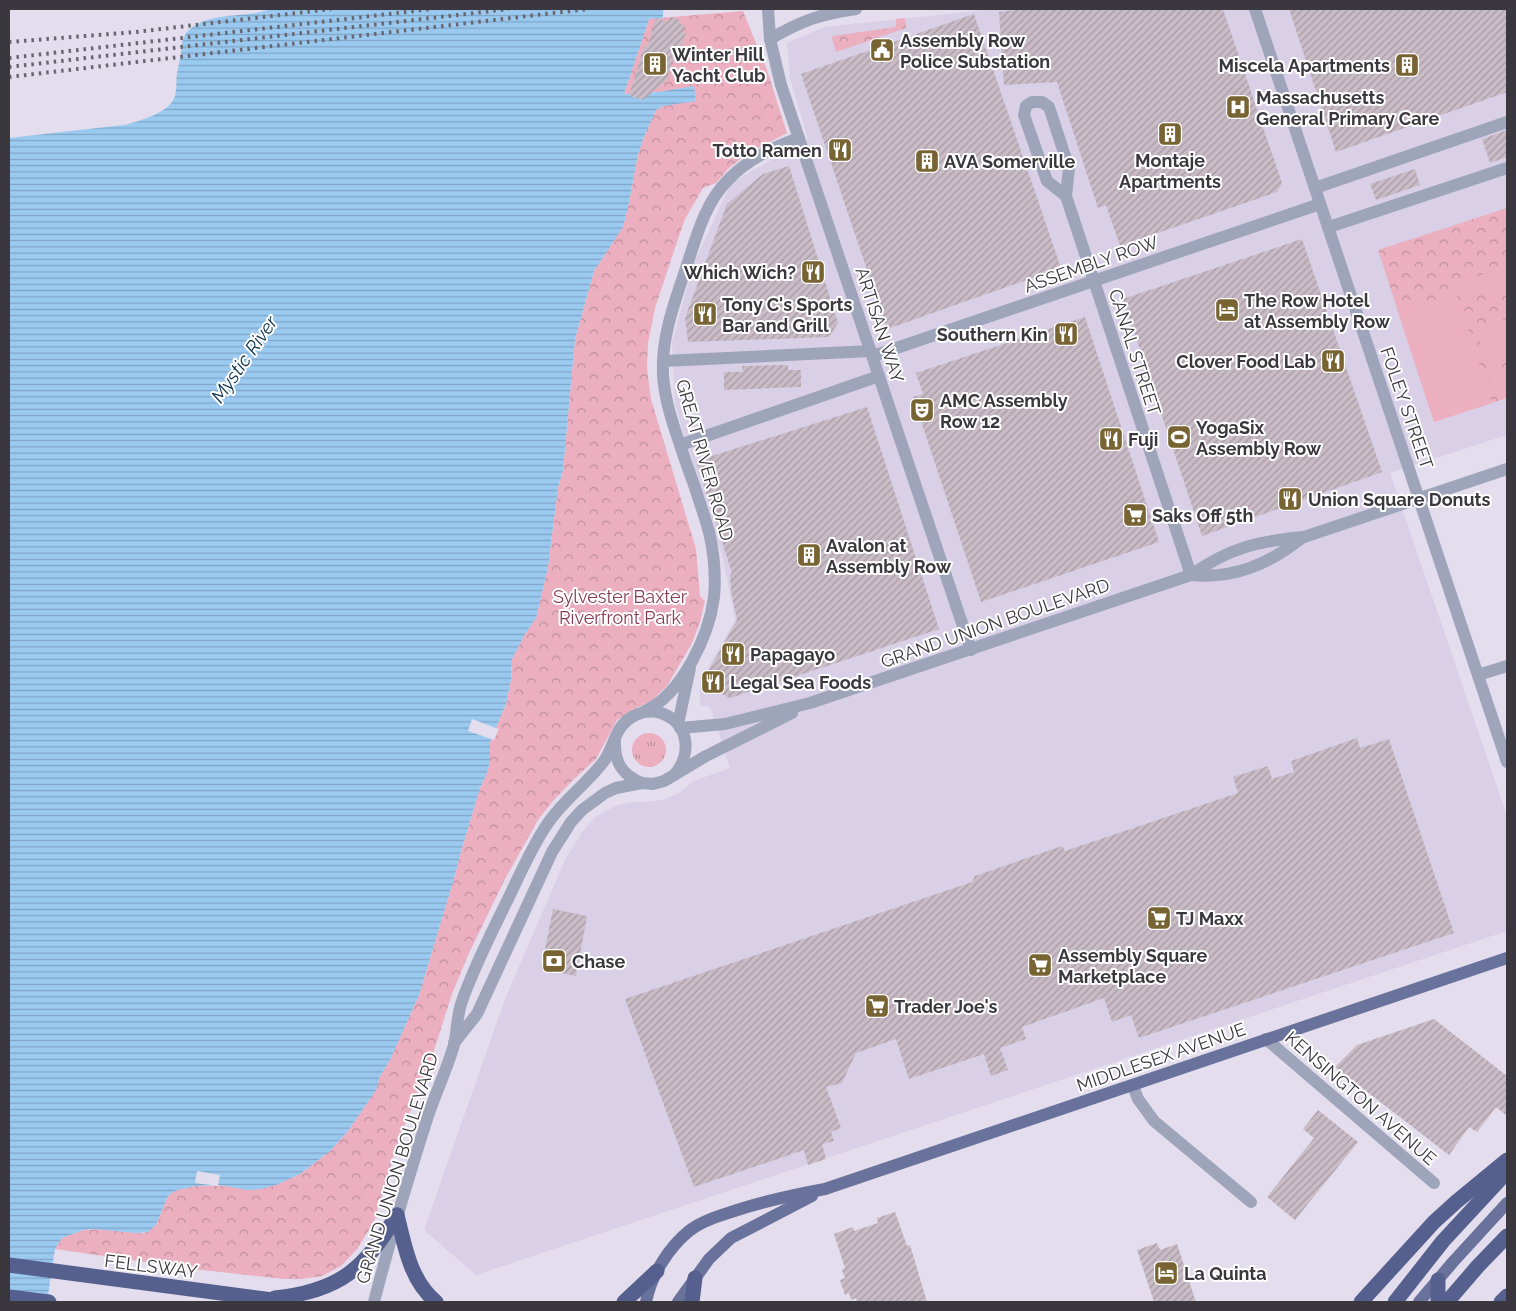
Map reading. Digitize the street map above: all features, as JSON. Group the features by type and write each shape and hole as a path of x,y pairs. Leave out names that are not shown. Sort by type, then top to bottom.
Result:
{"highway":[{"path":"1361,1302 1434,1222 1467,1192 1507,1160"},
{"path":"1395,1302 1437,1248 1507,1172"},
{"path":"264,1299 308,1292 338,1281 350,1274 372,1253 398,1215"},
{"path":"398,1215 405,1247 414,1274 421,1286 436,1302"},
{"path":"1447,1302 1507,1236"},
{"name":"FELLSWAY","path":"9,1265 288,1302"},
{"path":"624,1302 657,1271"},
{"path":"692,1302 695,1278"},
{"path":"1438,1280 1438,1302"},
{"path":"1501,1302 1507,1296"},
{"path":"9,1297 49,1302"}],"main road":[{"name":"MIDDLESEX AVENUE","path":"646,1302 657,1271 677,1243 690,1230 701,1223 749,1206 825,1189 1507,958"},
{"name":"MIDDLESEX AVENUE","path":"678,1302 709,1259 731,1238 743,1230 825,1189"},
{"path":"1419,1302 1507,1203"}],"street":[{"name":"ARTISAN WAY","path":"768,9 770,39 779,76 971,650"},
{"path":"770,39 806,20 824,14 856,9"},
{"name":"FOLEY STREET","path":"1255,9 1507,762"},
{"name":"CANAL STREET","path":"1066,196 1047,181 1024,115 1026,106 1032,102 1042,102 1049,107 1069,168 1066,196 1191,575"},
{"path":"1315,188 1507,122"},
{"name":"GREAT RIVER ROAD","path":"679,726 691,663 710,614 714,597 715,565 709,532 668,405 663,376 666,329 700,225 716,194 728,180 752,159 799,138"},
{"path":"1329,227 1507,168"},
{"name":"ASSEMBLY ROW","path":"663,361 872,354 1320,204"},
{"path":"680,445 879,376"},
{"name":"GRAND UNION BOULEVARD","path":"679,726 697,728 725,724 810,703 1191,575 1207,564 1234,551 1271,540 1304,537 1507,469"},
{"name":"GRAND UNION BOULEVARD","path":"1191,575 1223,576 1244,570 1278,556 1304,537"},
{"name":"GREAT RIVER ROAD","path":"640,713 654,707 669,694 691,663"},
{"path":"1478,675 1507,666"},
{"name":"GRAND UNION BOULEVARD","path":"674,775 706,756 810,703"},
{"path":"615,741 617,762 623,772 632,779 642,783 653,784 664,781 674,775 681,767 685,758 685,737 679,726 661,713 640,713"},
{"name":"GRAND UNION BOULEVARD","path":"374,1302 428,1117 454,1043 461,1006 468,984 533,847 555,813 603,762 624,723 640,713"},
{"name":"GRAND UNION BOULEVARD","path":"454,1043 478,1014 552,852 571,822 582,810 604,793 616,788 642,783"},
{"name":"KENSINGTON AVENUE","path":"1266,1039 1434,1183"},
{"path":"1133,1086 1138,1100 1154,1121 1251,1202"}],"shaded area":[{"path":"995,9 1507,9 1507,435 1390,473 1507,816 1507,931 476,1275 424,1230 505,999 565,860 582,832 595,817 615,806 632,802 663,800 679,793 694,781 730,768 710,707 700,706 700,682 735,620 723,558 695,474 675,404 672,342 694,263 731,183 808,139 790,78 787,43 824,27"}],"green space":[{"name":"Sylvester Baxter Riverfront Park","path":"743,11 767,70 787,133 747,154 728,169 716,183 703,188 685,219 655,308 648,343 647,368 651,399 696,549 700,596 705,601 700,622 692,643 667,686 651,701 617,720 596,759 552,802 538,820 505,879 469,953 452,994 430,1063 398,1141 374,1222 357,1249 341,1266 322,1276 302,1279 284,1279 193,1269 55,1249 62,1238 83,1230 104,1229 143,1233 156,1225 167,1198 171,1193 178,1190 195,1186 276,1185 300,1174 330,1151 348,1131 376,1090 380,1076 390,1060 419,995 480,788 487,773 490,761 490,742 506,704 511,679 512,659 536,618 548,567 558,487 563,470 575,339 594,271 623,226 638,154 656,110 663,106 696,100 694,87 624,94 649,19"},
{"path":"905,18 906,28 836,52 833,36 896,27 896,19"},
{"path":"1507,208 1507,398 1434,422 1378,250"},
{"path":"1507,266 1507,287 1465,300 1459,282"},
{"path":"1456,293 1492,403 1434,422 1398,312"},
{"path":"1507,319 1507,362 1488,368 1476,329"},
{"path":"1507,366 1507,389 1495,393 1488,372"},
{"path":"649,733 661,738 666,750 661,762 649,767 637,762 632,750 637,738"}],"water":[{"name":"Mystic River","path":"270,9 663,9 663,18 649,19 624,94 658,92 694,86 696,101 663,106 656,110 638,154 623,227 594,271 575,339 563,470 558,487 548,567 536,618 512,659 511,679 506,704 490,742 490,761 487,773 480,788 419,995 390,1060 380,1076 376,1090 348,1131 330,1151 300,1174 276,1185 261,1189 248,1190 219,1185 195,1186 178,1190 171,1193 167,1198 156,1225 148,1232 136,1233 93,1229 83,1230 62,1238 55,1249 47,1302 9,1302 9,138 124,125 161,112 172,102 175,96 183,38 189,30 207,20"}],"pier":[{"path":"472,719 499,729 494,740 468,731"},
{"path":"197,1171 220,1175 218,1186 195,1183"}],"building":[{"name":"Montaje Apartments","path":"1025,9 1223,9 1282,183 1277,192 1120,246 1106,205 1098,208 1057,82 1004,85 999,12"},
{"name":"Miscela Apartments","path":"1289,9 1507,9 1507,92 1336,152"},
{"name":"AVA Somerville","path":"974,14 1061,268 887,329 801,74"},
{"name":"Winter Hill Yacht Club","path":"669,17 680,20 679,24 685,25 683,32 686,33 681,48 677,47 667,80 643,100 629,96 644,46 647,47 656,18 668,22"},
{"path":"1507,130 1507,157 1490,163 1482,139"},
{"path":"789,166 838,323 829,337 688,342 685,318 727,204 763,174"},
{"path":"1415,169 1420,185 1376,200 1370,184"},
{"path":"1302,239 1382,472 1202,536 1123,299"},
{"path":"1085,317 1159,542 981,602 913,397 923,394 916,373"},
{"path":"788,365 788,370 801,370 801,387 724,390 724,372 743,372 742,366"},
{"name":"Avalon at Assembly Row","path":"867,407 939,629 730,698 701,684 737,620 731,591 730,575 732,573 696,461"},
{"name":"Assembly Square Marketplace","path":"1357,738 1360,748 1389,739 1454,933 1139,1038 1131,1015 1112,1022 1104,998 1022,1027 1026,1039 1000,1048 1008,1070 991,1076 984,1054 909,1079 896,1039 856,1053 842,1083 826,1087 841,1128 831,1132 834,1141 822,1144 826,1159 808,1165 804,1150 694,1187 625,999 972,882 975,876 1062,846 1065,851 1238,793 1233,777 1268,766 1272,779 1294,772 1291,761"},
{"path":"553,909 587,916 576,976 541,969"},
{"path":"1434,1019 1507,1076 1507,1116 1496,1107 1477,1132 1469,1127 1449,1155 1335,1067 1357,1045"},
{"path":"1318,1110 1358,1142 1295,1220 1267,1197 1314,1138 1303,1129"},
{"path":"895,1212 907,1246 910,1245 927,1302 857,1302 856,1298 851,1300 849,1293 845,1295 840,1280 845,1278 842,1270 845,1268 834,1234 853,1227 854,1231 878,1223 877,1218"},
{"name":"La Quinta","path":"1157,1243 1160,1250 1177,1244 1196,1302 1154,1302 1137,1250"}],"railway":[{"path":"9,42 136,32 331,9"},
{"path":"9,58 432,9"},
{"path":"9,67 509,9"},
{"path":"9,77 588,9"}],"place":[{"name":"Assembly Row Police Substation","path":"882,50"},
{"name":"Winter Hill Yacht Club","path":"655,64"},
{"name":"Miscela Apartments","path":"1407,65"},
{"name":"Massachusetts General Primary Care","path":"1238,107"},
{"name":"Montaje Apartments","path":"1170,134"},
{"name":"Totto Ramen","path":"840,150"},
{"name":"AVA Somerville","path":"927,161"},
{"name":"Which Wich?","path":"813,272"},
{"name":"The Row Hotel at Assembly Row","path":"1227,310"},
{"name":"Tony C's Sports Bar and Grill","path":"705,314"},
{"name":"Southern Kin","path":"1066,334"},
{"name":"Clover Food Lab","path":"1333,361"},
{"name":"AMC Assembly Row 12","path":"922,410"},
{"name":"YogaSix Assembly Row","path":"1179,437"},
{"name":"Fuji","path":"1111,439"},
{"name":"Union Square Donuts","path":"1290,499"},
{"name":"Saks Off 5th","path":"1135,515"},
{"name":"Avalon at Assembly Row","path":"809,555"},
{"name":"Papagayo","path":"733,654"},
{"name":"Legal Sea Foods","path":"713,682"},
{"name":"TJ Maxx","path":"1159,918"},
{"name":"Chase","path":"554,961"},
{"name":"Assembly Square Marketplace","path":"1040,965"},
{"name":"Trader Joe's","path":"877,1006"},
{"name":"La Quinta","path":"1166,1273"}]}
